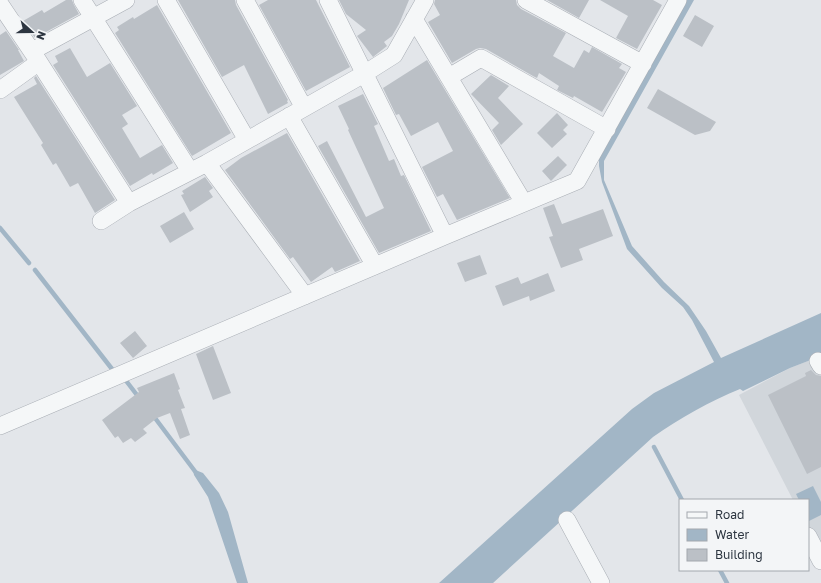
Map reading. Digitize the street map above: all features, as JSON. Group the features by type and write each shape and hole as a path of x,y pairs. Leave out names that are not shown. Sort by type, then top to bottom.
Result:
{"street":[{"path":"82,0 190,171"},
{"path":"0,90 36,57 94,18 126,0"},
{"path":"166,0 248,140"},
{"path":"245,0 304,108"},
{"path":"328,0 445,236"},
{"path":"101,221 129,203 207,163 364,74 394,54 425,0"},
{"path":"526,0 643,64"},
{"path":"0,426 577,181 643,64 676,1"},
{"path":"0,4 36,57 129,203"},
{"path":"414,19 524,203"},
{"path":"449,77 481,58 607,129"},
{"path":"289,116 375,266"},
{"path":"207,163 305,296"},
{"path":"567,520 601,583"},
{"path":"809,538 821,561"}],"shaded area":[{"path":"813,359 821,375 821,554 809,531 809,499 792,499 739,395 790,368"}],"water":[{"path":"687,0 694,0 604,161 604,180 632,246 664,282 689,306 706,331 721,358 821,313 821,356 790,368 743,391 740,389 706,404 653,437 493,583 439,583 632,409 654,393 714,362 692,320 683,307 662,288 627,249 602,182 599,166 599,159"},
{"path":"193,469 203,473 219,493 228,512 248,583 237,583 208,497 194,475"},
{"path":"813,486 821,502 821,515 809,521 809,499 798,499 796,494"}],"building":[{"path":"66,0 72,0 79,14 35,38 23,21 42,10 44,13"},
{"path":"178,0 235,0 236,5 288,100 288,103 268,114 244,65 222,77"},
{"path":"268,0 316,0 350,67 306,91 259,5"},
{"path":"339,0 409,0 399,24 392,36 384,42 387,46 373,57 357,36 366,30 346,14"},
{"path":"435,0 516,0 517,5 521,9 566,33 553,56 574,68 584,50 589,53 592,47 622,64 619,68 626,72 602,112 574,96 573,98 557,90 559,86 539,73 537,78 486,49 476,49 452,63 428,22 440,15 434,4"},
{"path":"547,0 589,0 579,18"},
{"path":"600,0 653,0 662,5 637,49 616,38 628,16"},
{"path":"157,5 231,133 192,156 115,33 119,30 117,27"},
{"path":"695,15 714,26 702,47 683,36"},
{"path":"6,31 19,50 24,61 0,75 0,35"},
{"path":"70,48 87,77 110,63 137,106 122,115 128,124 122,128 140,158 162,145 173,163 130,186 53,65 58,62 55,56"},
{"path":"427,60 510,198 457,220 443,194 437,197 422,167 453,151 438,122 411,136 399,114 396,115 383,88"},
{"path":"491,75 509,86 498,98 523,124 501,145 492,130 499,123 471,94"},
{"path":"36,76 115,200 95,213 78,183 70,187 56,163 53,165 41,145 43,143 14,97 37,84 34,78"},
{"path":"658,89 716,122 710,131 695,135 647,108"},
{"path":"363,94 378,124 374,126 389,161 394,159 401,176 404,175 431,231 379,253 318,146 327,141 366,217 384,208 338,106"},
{"path":"557,113 568,125 563,130 567,134 552,148 537,133"},
{"path":"287,133 360,261 335,272 332,267 311,282 293,257 290,259 225,170 241,158"},
{"path":"558,156 567,165 551,181 542,171"},
{"path":"205,177 213,188 209,191 213,197 190,212 181,195 184,194 182,191"},
{"path":"554,204 562,224 603,209 613,236 579,249 583,260 561,268 549,237 553,236 543,208"},
{"path":"184,212 194,229 170,243 160,226"},
{"path":"480,255 487,274 465,282 457,263"},
{"path":"548,273 555,291 530,301 529,296 503,306 495,286 518,277 521,284"},
{"path":"135,331 147,346 133,358 120,343"},
{"path":"213,346 231,393 213,400 196,354"},
{"path":"811,370 816,375 821,376 821,467 807,474 768,395 806,376 805,373"},
{"path":"174,373 180,389 178,390 185,408 181,409 190,435 180,439 170,413 157,418 143,429 147,433 135,442 131,438 123,443 118,436 115,438 102,420 139,392 137,388"}],"waterway":[{"path":"0,228 29,263"},
{"path":"35,270 112,369"},
{"path":"127,382 140,399"},
{"path":"152,414 197,474"},
{"path":"654,447 681,499"},
{"path":"721,571 727,583"}]}
